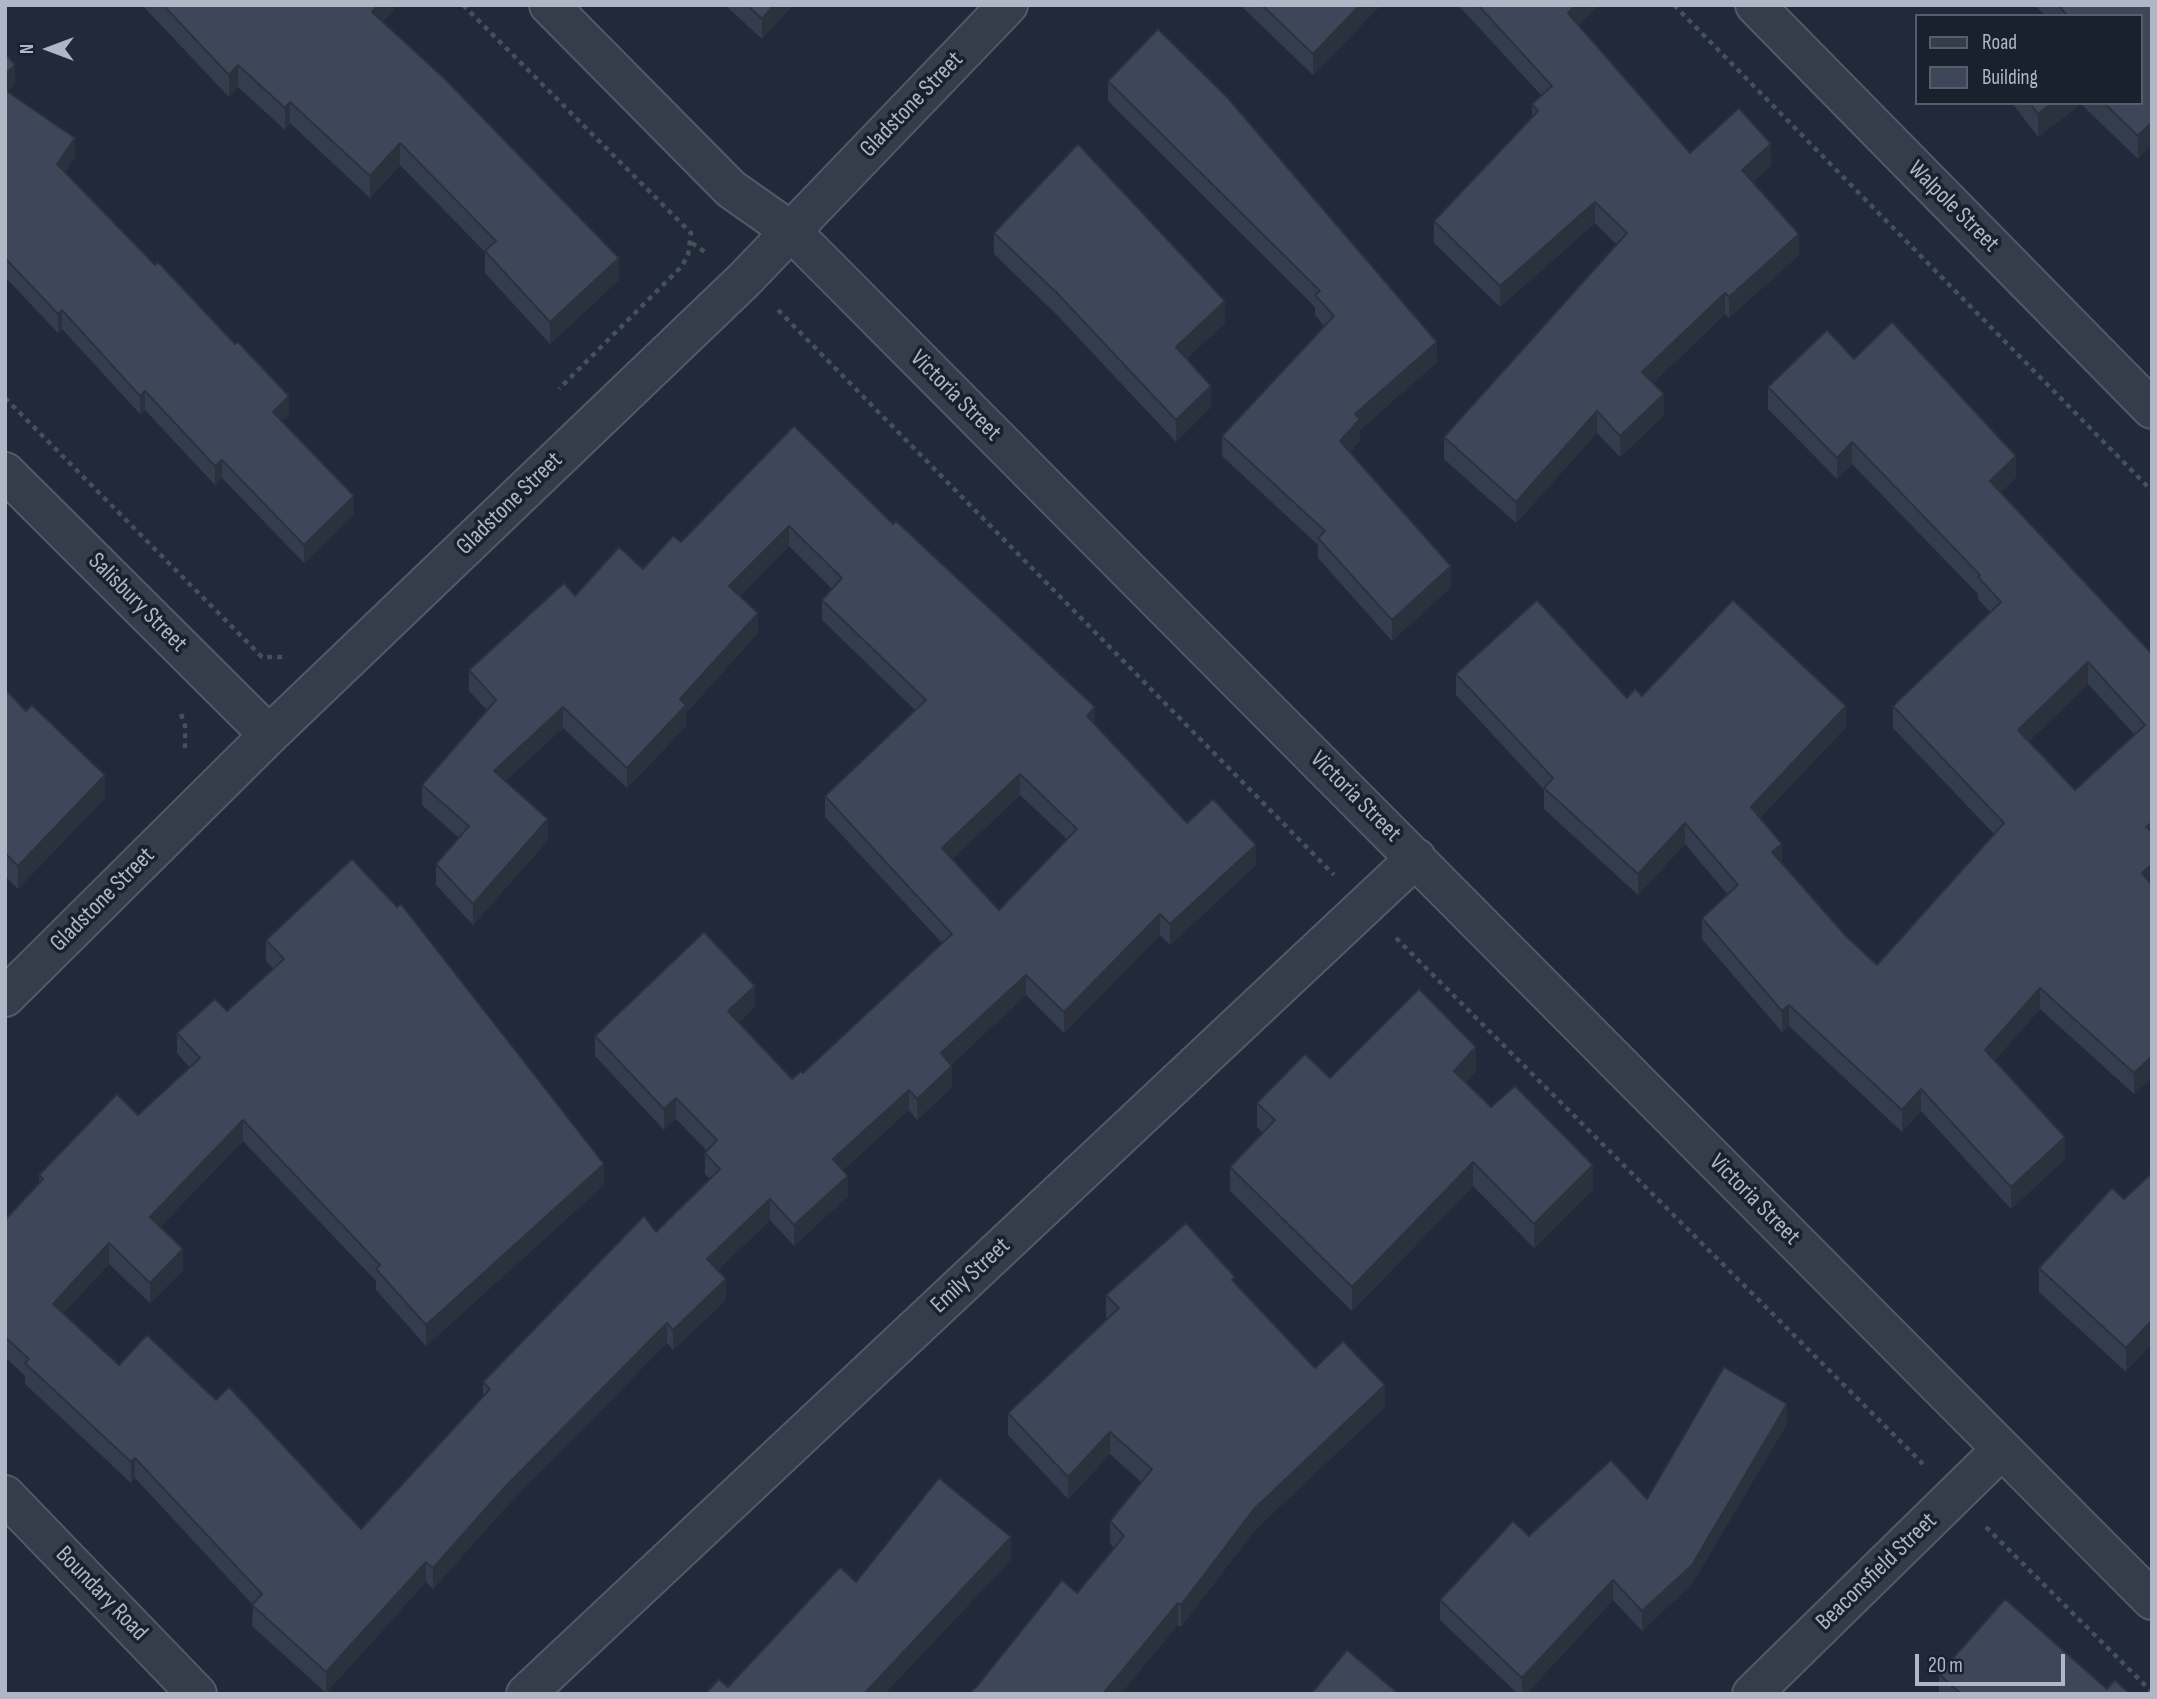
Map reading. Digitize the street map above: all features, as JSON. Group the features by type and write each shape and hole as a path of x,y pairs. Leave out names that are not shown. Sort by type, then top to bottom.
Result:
{"street":[{"name":"Victoria Street","path":"549,5 731,189 792,232 2152,1600"},
{"name":"Gladstone Street","path":"5,998 269,735 744,280 1008,5"},
{"name":"Walpole Street","path":"1755,5 2152,409"},
{"name":"Salisbury Street","path":"5,472 269,735"},
{"name":"Emily Street","path":"526,1694 1416,858"},
{"name":"Beaconsfield Street","path":"1752,1694 2001,1450"},
{"name":"Boundary Road","path":"5,1495 197,1694"}],"path":[{"path":"463,5 691,233"},
{"path":"1674,5 2152,491"},
{"path":"692,243 744,280 781,313 1365,907 2152,1692"},
{"path":"5,398 262,657"}],"building":[{"path":"163,5 378,5 372,12 444,78 619,258 550,322 485,251 496,241 400,143 370,176 290,102 285,108 238,65 229,75"},
{"path":"747,5 774,5 762,19"},
{"path":"1262,5 1360,5 1313,54"},
{"path":"1478,5 1576,5 1568,13 1690,153 1739,108 1771,144 1742,170 1799,234 1729,297 1725,293 1642,372 1664,394 1620,436 1597,411 1516,502 1444,437 1627,233 1595,202 1500,286 1434,221 1538,111 1532,104 1552,86"},
{"path":"2058,5 2152,5 2152,122 2138,136 2106,105 2143,105 2143,14 2066,14"},
{"path":"1158,29 1227,97 1437,342 1355,414 1360,419 1340,441 1451,566 1392,620 1318,538 1325,531 1222,436 1334,316 1315,295 1320,291 1108,81"},
{"path":"5,53 15,65 5,74"},
{"path":"5,90 75,138 57,164 155,265 158,262 235,344 238,342 289,396 273,412 354,496 304,545 222,460 215,466 145,391 140,396 62,310 58,314 5,258"},
{"path":"2031,105 2049,105 2038,114"},
{"path":"1078,144 1225,301 1176,347 1211,386 1176,420 1057,293 994,233"},
{"path":"1892,322 2016,456 1990,481 2152,654 2152,822 2146,827 2152,832 2152,864 2142,873 2152,885 2152,1056 2134,1073 2040,988 1985,1050 2065,1137 2011,1187 1921,1089 1902,1110 1789,1005 1782,1011 1702,918 1738,885 1685,823 1638,874 1544,788 1553,778 1456,674 1537,600 1627,698 1635,689 1642,696 1733,600 1846,706 1751,807 1782,844 1772,852 1846,936 1877,965 2004,823 1893,706 2001,602 1978,577 1980,575 1852,442 1837,458 1768,387 1827,330 1854,359","holes":["2088,662 2145,725 2075,790 2018,730"]},
{"path":"794,426 893,524 896,521 1095,707 1087,716 1187,823 1213,799 1256,845 1170,924 1160,914 1064,1012 1026,975 941,1053 952,1066 917,1099 909,1090 833,1159 848,1176 794,1225 770,1199 707,1259 726,1279 673,1330 667,1323 505,1487 433,1568 426,1562 326,1672 252,1605 262,1594 135,1458 131,1462 25,1363 29,1359 5,1337 5,1220 43,1179 39,1175 117,1094 138,1115 200,1058 177,1033 215,999 227,1011 284,959 266,940 352,859 397,907 401,904 604,1164 426,1325 376,1269 380,1265 243,1120 150,1217 183,1249 150,1283 109,1243 53,1304 119,1365 147,1335 216,1400 229,1387 361,1529 490,1389 483,1382 644,1216 656,1232 720,1169 705,1153 717,1140 676,1098 664,1109 595,1036 704,932 755,986 728,1011 792,1079 801,1071 803,1073 952,934 825,796 926,700 822,600 842,578 789,526 729,586 758,613 680,699 686,705 627,768 563,707 494,771 548,819 473,904 436,864 469,826 422,785 496,700 469,670 564,583 575,596 619,547 643,569 673,536 681,542","holes":["1020,774 1077,829 999,910 942,848"]},
{"path":"5,689 26,711 32,705 105,775 18,866 5,853"},
{"path":"1419,989 1476,1047 1454,1071 1491,1107 1515,1086 1593,1165 1534,1224 1473,1162 1352,1287 1230,1167 1275,1120 1257,1103 1305,1054 1330,1078"},
{"path":"2152,1173 2152,1320 2126,1348 2039,1268 2112,1188 2124,1199"},
{"path":"1186,1223 1235,1277 1232,1280 1315,1368 1343,1341 1385,1385 1254,1509 1181,1605 1178,1603 1103,1694 969,1694 1062,1580 1077,1593 1124,1536 1110,1521 1152,1469 1110,1432 1068,1477 1008,1413 1119,1308 1106,1295"},
{"path":"1724,1367 1787,1404 1692,1565 1642,1611 1613,1580 1522,1678 1440,1600 1513,1521 1529,1536 1611,1460 1647,1499"},
{"path":"939,1478 1011,1537 864,1694 705,1694 719,1679 728,1687 840,1567 856,1582"},
{"path":"2005,1599 2107,1689 2115,1680 2130,1694 1961,1694 1939,1674"},
{"path":"1347,1650 1399,1694 1311,1694"}]}
